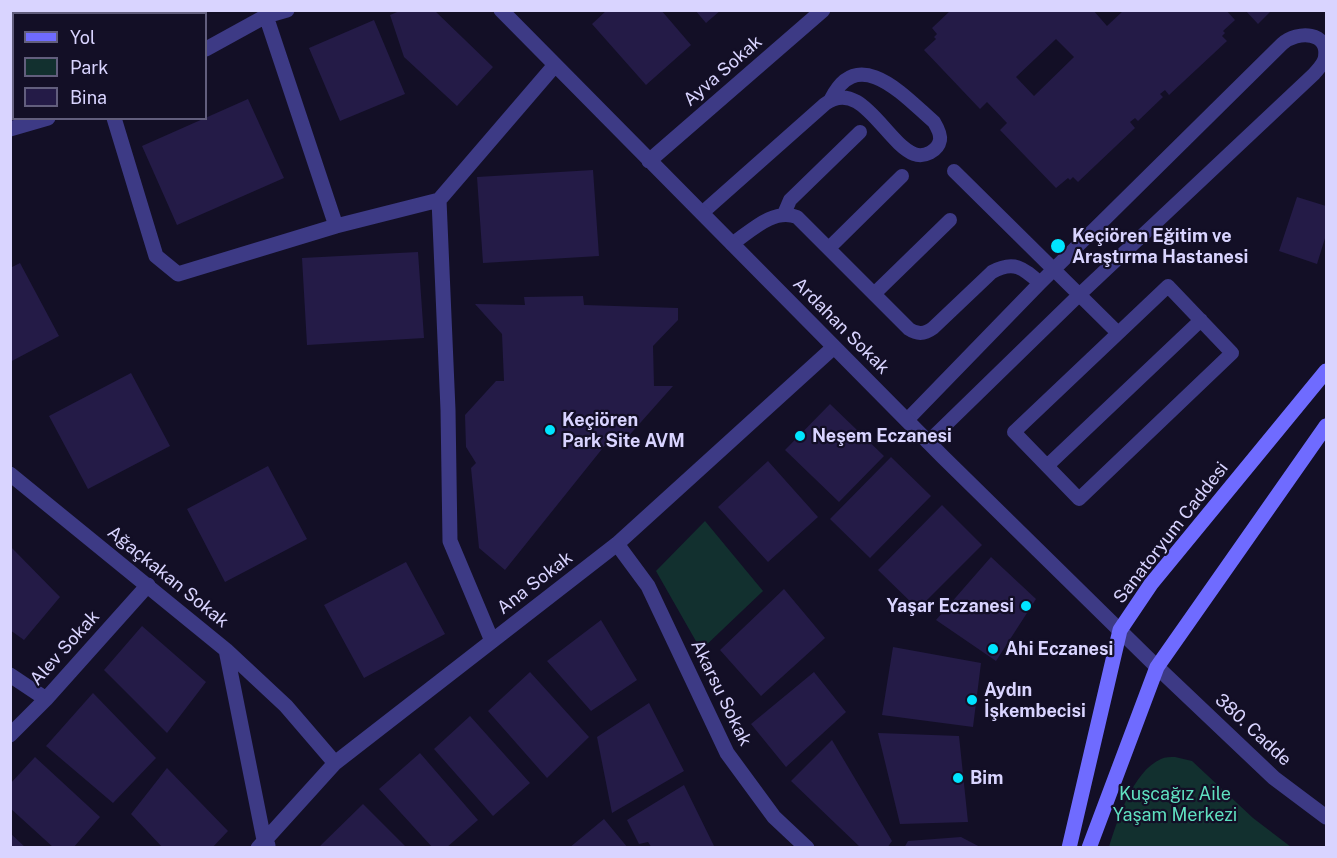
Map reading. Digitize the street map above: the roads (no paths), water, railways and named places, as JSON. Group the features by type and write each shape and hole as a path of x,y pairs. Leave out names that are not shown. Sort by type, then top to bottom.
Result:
{"main road":[{"name":"Sanatoryum Caddesi","path":"1069,848 1120,630 1151,584 1326,371"},
{"path":"1089,848 1156,667 1326,426"}],"street":[{"path":"207,48 266,16 287,10"},
{"name":"Ardahan Sokak","path":"501,10 928,442 1156,667"},
{"name":"Ayva Sokak","path":"649,161 823,10"},
{"path":"266,16 336,226"},
{"path":"115,120 156,256 178,274 336,226 439,200 555,65"},
{"path":"10,129 41,120"},
{"path":"439,200 448,410 450,541 492,641"},
{"name":"Ana Sokak","path":"264,845 335,763 617,544 834,347"},
{"name":"Ağaçkakan Sokak","path":"10,474 226,650 264,845"},
{"name":"Akarsu Sokak","path":"617,544 648,586 727,753 774,817 807,848"},
{"name":"Alev Sokak","path":"10,735 46,699 147,585"},
{"path":"226,650 286,706 335,763"},
{"name":"380. Cadde","path":"1156,667 1274,778 1326,817"},
{"path":"10,675 46,699"}],"lane":[{"path":"907,420 1040,283 1285,40 1297,34 1308,34 1322,44 1325,59 1314,74 1079,295 928,442"},
{"path":"702,213 831,99 837,88 850,77 857,75 876,77 893,86 934,122 938,128 940,140 938,145 927,155 916,155 906,149 854,99 839,96 831,99"},
{"path":"784,214 790,200 860,132"},
{"path":"954,171 1118,333"},
{"path":"829,248 902,176"},
{"path":"732,244 773,216 784,214 797,217 909,329 923,334 933,328 992,272 1000,268 1008,265 1021,268 1040,283"},
{"path":"874,294 950,220"},
{"path":"1168,286 1232,353 1079,499 1014,432 1118,333 1168,286"},
{"path":"1047,466 1201,320"}],"place":[{"name":"Keçiören Eğitim ve Araştırma Hastanesi","path":"1058,246"},
{"name":"Keçiören Park Site AVM","path":"550,430"},
{"name":"Neşem Eczanesi","path":"800,436"},
{"name":"Yaşar Eczanesi","path":"1026,606"},
{"name":"Ahi Eczanesi","path":"993,649"},
{"name":"Aydın İşkembecisi","path":"972,700"},
{"name":"Bim","path":"958,778"}],"park label":[{"name":"Kuşcağız Aile Yaşam Merkezi","path":"1175,804"}]}
